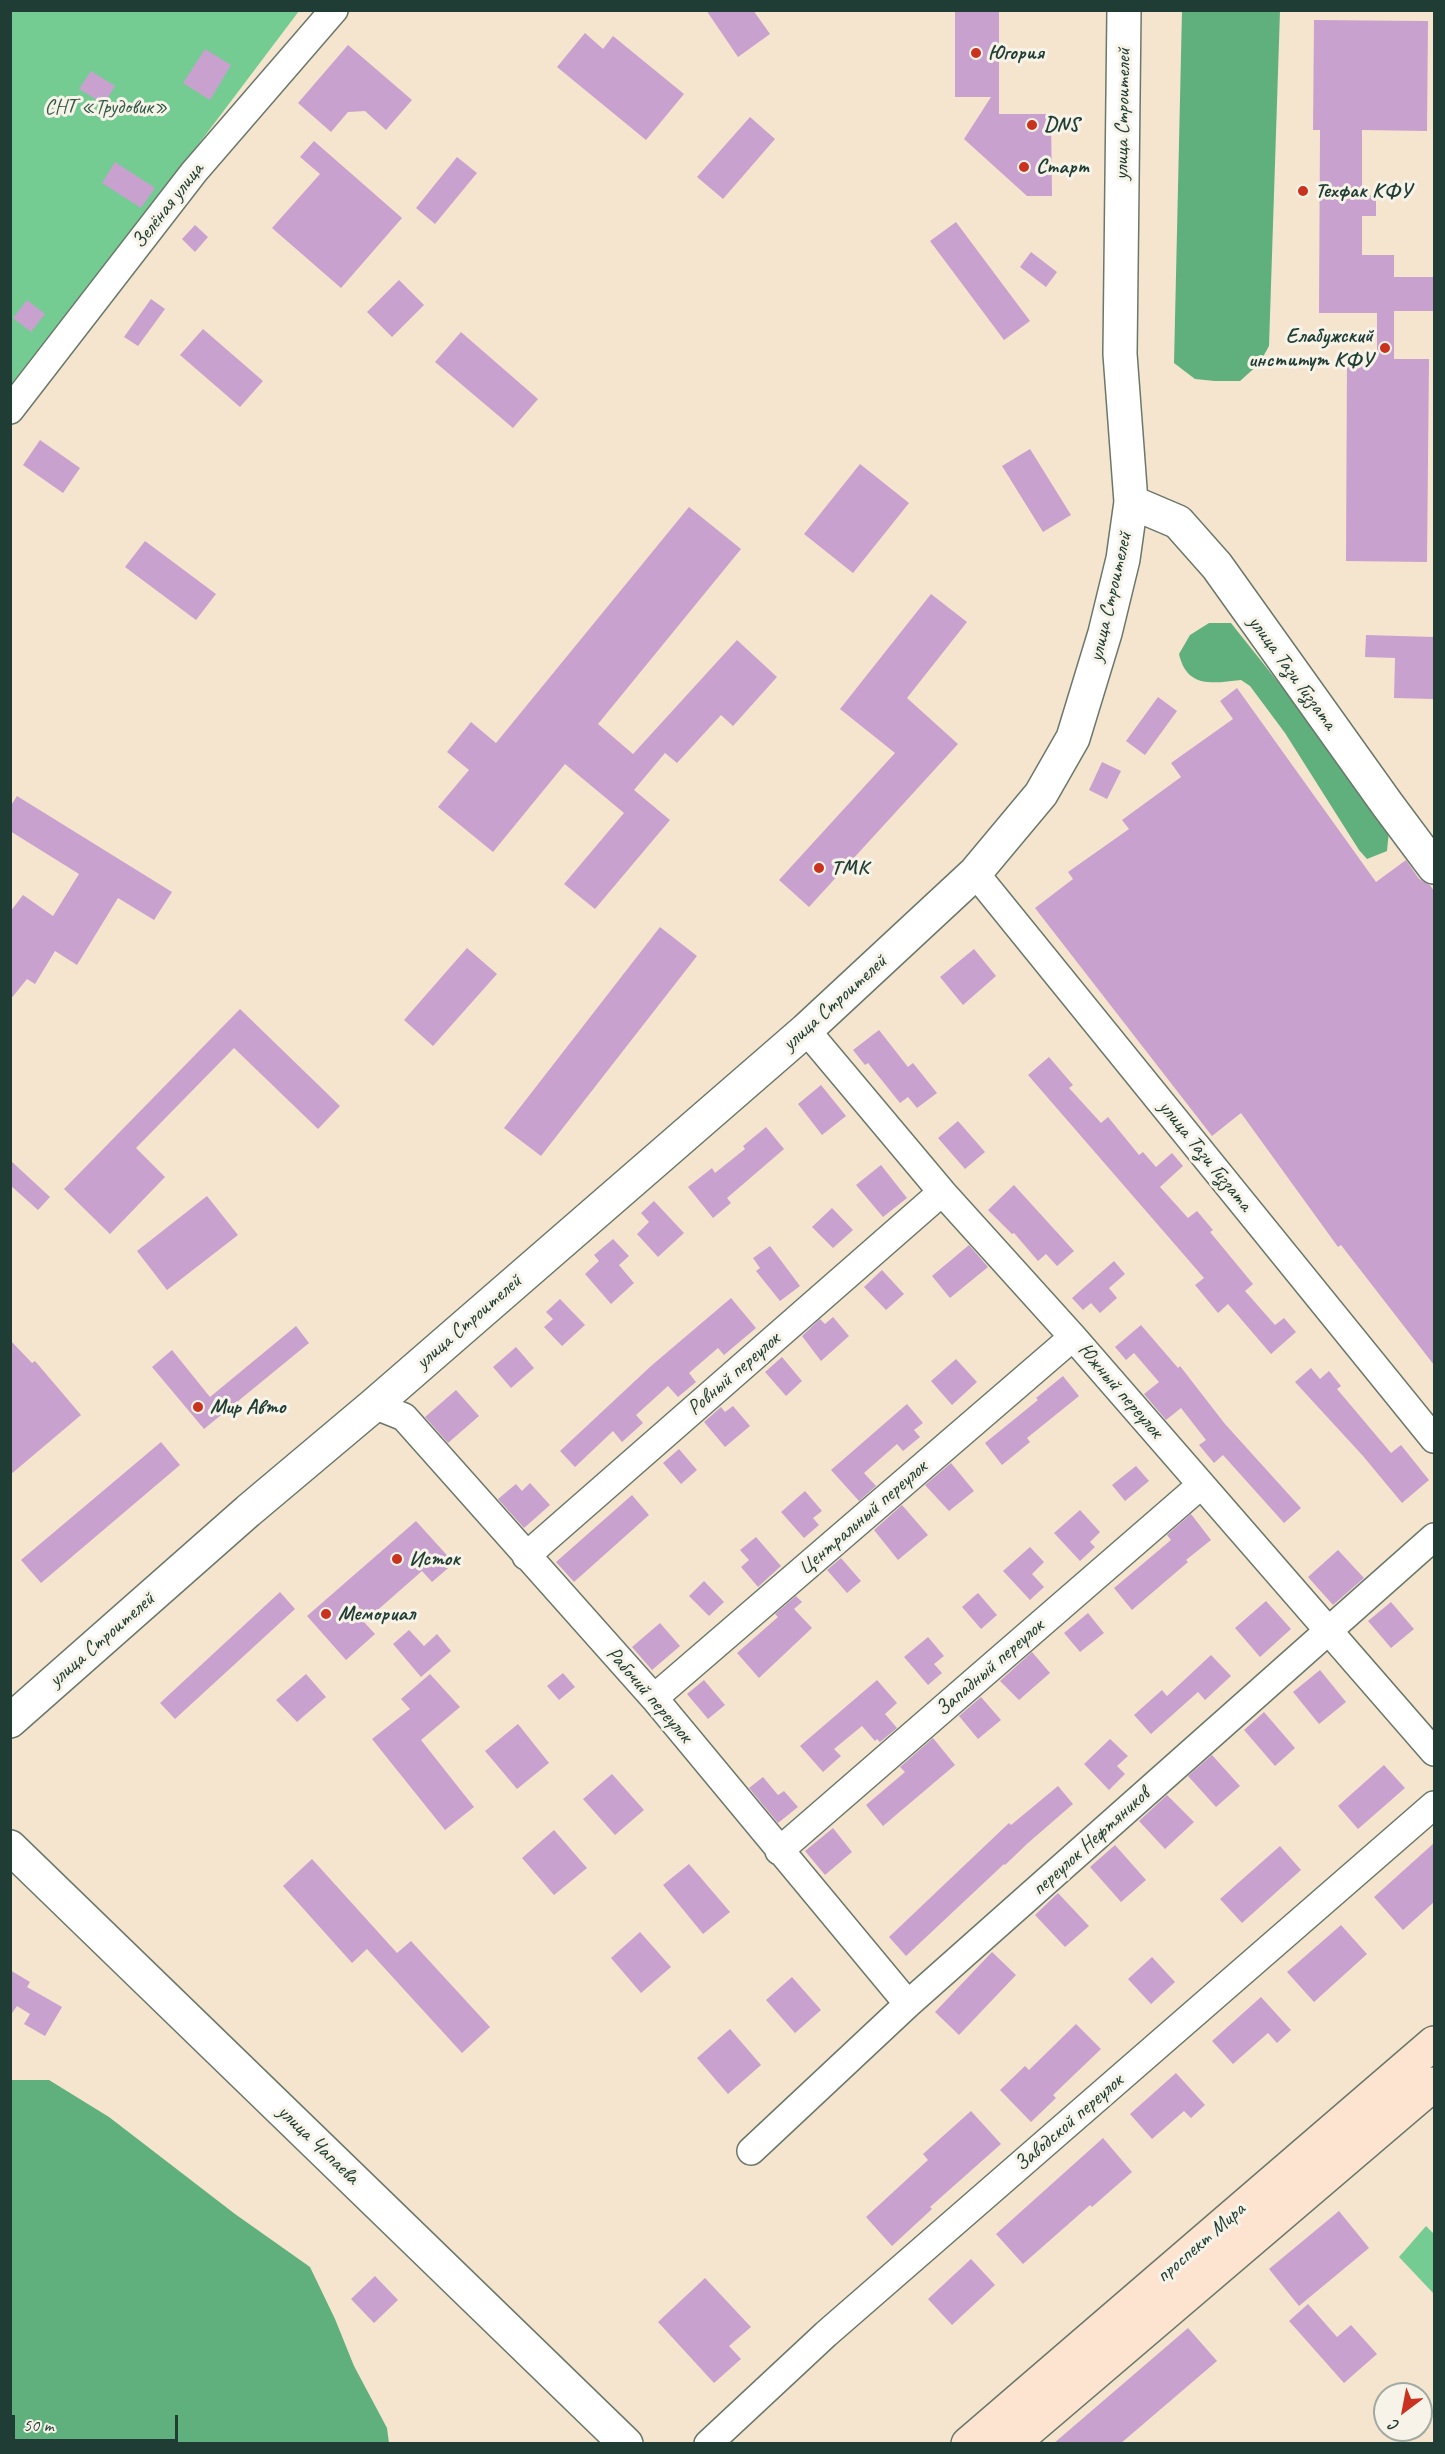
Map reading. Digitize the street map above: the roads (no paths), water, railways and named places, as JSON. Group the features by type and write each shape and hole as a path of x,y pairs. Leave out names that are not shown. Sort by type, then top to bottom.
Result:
{"main road":[{"name":"проспект Мира","path":"968,2444 1434,2043"},
{"name":"проспект Мира","path":"1012,2444 1434,2084"}],"street":[{"name":"Зелёная улица","path":"10,410 194,172 334,10"},
{"name":"улица Строителей","path":"10,1721 248,1511 374,1405 806,1030 975,873 1041,794 1073,738 1105,633 1121,569 1131,502 1120,354 1125,10"},
{"name":"улица Тази Гиззата","path":"1131,502 1178,522 1217,566 1434,867"},
{"name":"улица Тази Гиззата","path":"975,873 1434,1439"},
{"name":"Южный переулок","path":"806,1030 942,1192 1073,1337 1434,1752"},
{"name":"Ровный переулок","path":"526,1556 942,1192"},
{"name":"Центральный переулок","path":"654,1698 1073,1337"},
{"name":"Рабочий переулок","path":"374,1405 404,1417 654,1698 908,2004"},
{"name":"Западный переулок","path":"779,1851 1201,1485"},
{"name":"переулок Нефтяников","path":"751,2151 908,2004 1434,1537"},
{"name":"Заводской переулок","path":"708,2444 826,2334 1434,1805"},
{"name":"улица Чапаева","path":"10,1847 626,2444"}],"place":[{"name":"Югория","path":"976,53"},
{"name":"DNS","path":"1032,125"},
{"name":"Старт","path":"1024,167"},
{"name":"Техфак КФУ","path":"1303,191"},
{"name":"Елабужский институт КФУ","path":"1385,348"},
{"name":"ТМК","path":"819,868"},
{"name":"Мир Авто","path":"198,1407"},
{"name":"Исток","path":"397,1559"},
{"name":"Мемориал","path":"326,1614"}],"park label":[{"name":"СНТ «Трудовик»","path":"106,107"}]}
